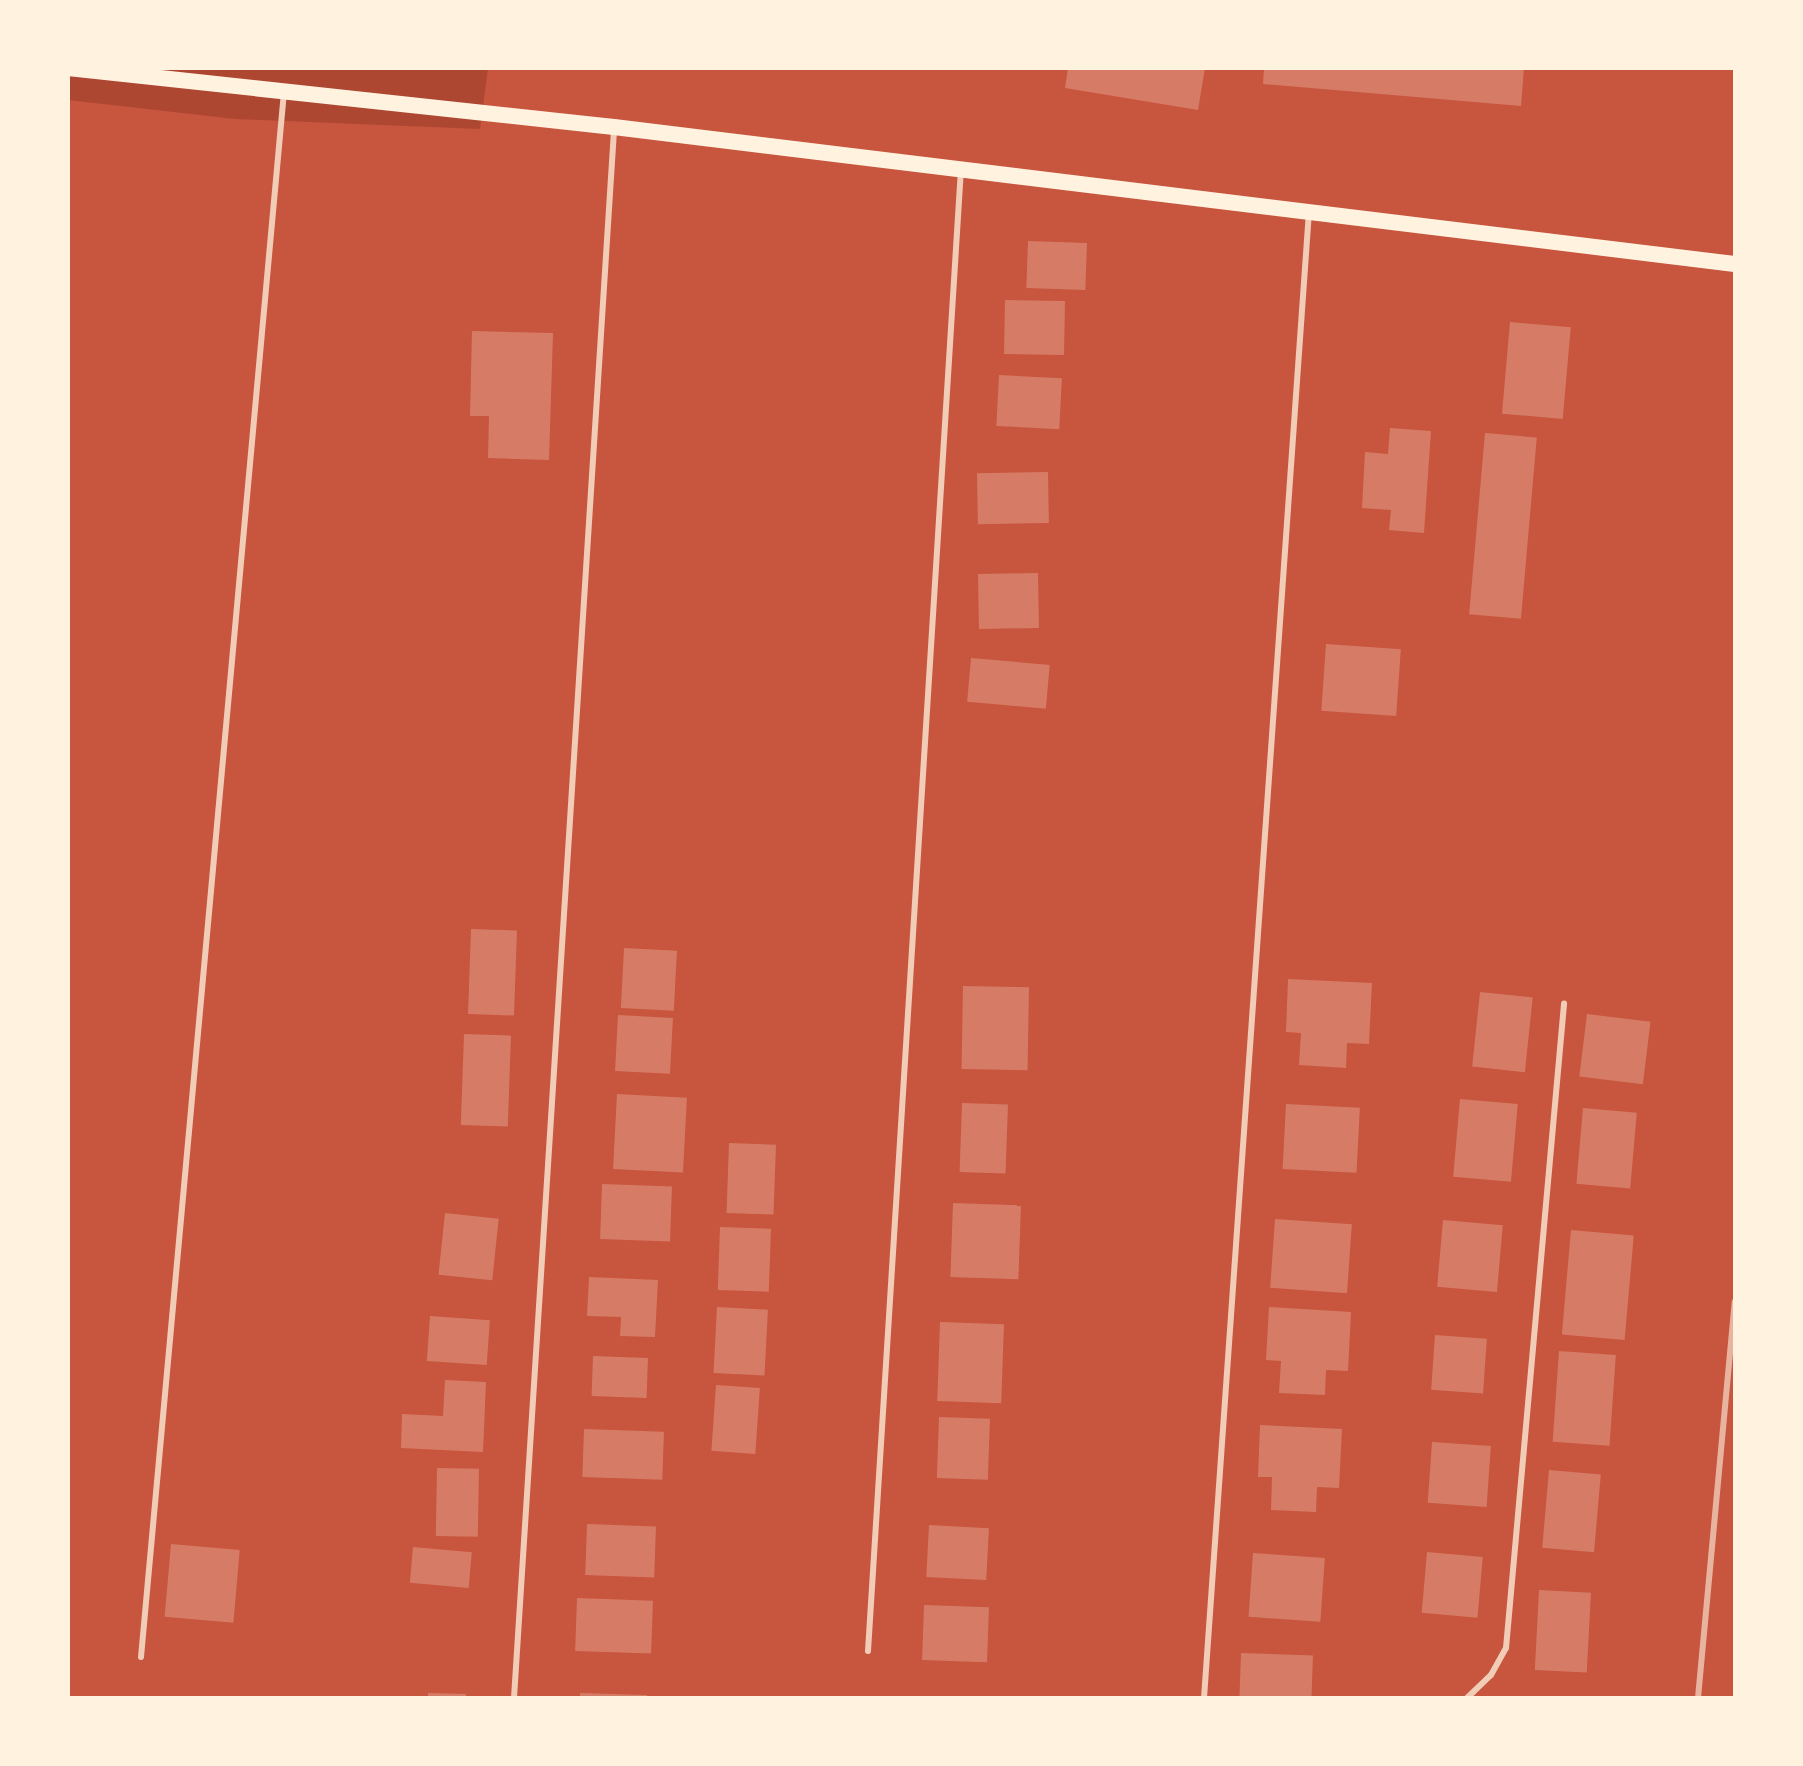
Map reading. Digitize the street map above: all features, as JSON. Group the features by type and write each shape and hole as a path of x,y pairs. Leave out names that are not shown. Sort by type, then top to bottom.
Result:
{"main road":[{"path":"68,68 614,127 1735,264"}],"lane":[{"path":"141,1657 284,93"},
{"path":"514,1698 614,127"},
{"path":"868,1651 961,170"},
{"path":"1204,1698 1309,213"},
{"path":"1467,1698 1491,1675 1506,1648 1564,1004"}],"shaded area":[{"path":"68,68 488,68 480,129 235,119 68,100"}],"building":[{"path":"1068,68 1205,68 1198,110 1065,88"},
{"path":"1264,68 1524,68 1521,106 1263,84"},
{"path":"1028,241 1087,243 1085,290 1026,288"},
{"path":"1005,300 1065,301 1064,355 1004,354"},
{"path":"1510,322 1571,327 1563,419 1502,414"},
{"path":"472,331 553,333 549,460 488,458 489,416 470,416"},
{"path":"999,375 1062,378 1059,429 996,426"},
{"path":"1390,428 1431,431 1424,533 1389,530 1391,510 1362,508 1365,452 1388,454"},
{"path":"1485,433 1537,438 1521,619 1469,614"},
{"path":"1048,472 1049,523 978,524 977,473"},
{"path":"1038,573 1039,628 979,629 978,574"},
{"path":"1326,644 1401,649 1396,716 1321,711"},
{"path":"971,658 1050,665 1046,709 967,702"},
{"path":"471,929 517,931 514,1016 468,1014"},
{"path":"624,948 677,951 674,1011 621,1008"},
{"path":"1288,979 1372,983 1369,1044 1347,1043 1346,1068 1299,1065 1301,1033 1286,1032"},
{"path":"963,986 1029,987 1028,1070 962,1069"},
{"path":"1480,992 1533,998 1525,1072 1472,1067"},
{"path":"1587,1014 1651,1022 1643,1084 1579,1077"},
{"path":"618,1015 673,1018 670,1074 615,1071"},
{"path":"464,1034 511,1036 508,1127 461,1125"},
{"path":"617,1094 687,1098 683,1173 613,1169"},
{"path":"1460,1099 1518,1104 1511,1182 1453,1177"},
{"path":"962,1103 1008,1105 1006,1174 960,1172"},
{"path":"1286,1104 1360,1108 1356,1173 1283,1169"},
{"path":"1583,1108 1637,1113 1630,1188 1576,1184"},
{"path":"729,1143 776,1145 774,1215 727,1213"},
{"path":"602,1184 672,1186 670,1241 600,1239"},
{"path":"953,1203 1021,1205 1018,1279 950,1277"},
{"path":"445,1213 499,1219 492,1280 439,1275"},
{"path":"1275,1219 1352,1224 1347,1293 1270,1288"},
{"path":"1443,1220 1503,1225 1497,1292 1437,1287"},
{"path":"720,1227 771,1229 769,1292 718,1290"},
{"path":"1571,1230 1634,1235 1625,1340 1562,1335"},
{"path":"589,1277 658,1280 655,1337 620,1336 621,1317 587,1316"},
{"path":"717,1307 768,1310 764,1376 714,1373"},
{"path":"1269,1307 1351,1312 1348,1371 1326,1370 1325,1395 1279,1393 1281,1361 1266,1360"},
{"path":"430,1316 490,1320 487,1365 427,1361"},
{"path":"940,1322 1004,1324 1001,1403 937,1401"},
{"path":"1435,1335 1487,1339 1483,1393 1431,1390"},
{"path":"1559,1351 1616,1355 1610,1446 1553,1442"},
{"path":"593,1356 648,1358 647,1398 592,1396"},
{"path":"445,1380 486,1382 483,1452 401,1448 402,1414 443,1416"},
{"path":"716,1385 760,1388 755,1454 711,1451"},
{"path":"939,1417 990,1419 988,1480 937,1478"},
{"path":"1260,1425 1342,1429 1339,1488 1317,1487 1316,1512 1271,1510 1272,1477 1258,1477"},
{"path":"584,1429 664,1432 662,1480 582,1477"},
{"path":"1432,1442 1491,1446 1487,1507 1428,1503"},
{"path":"437,1468 479,1469 478,1537 436,1536"},
{"path":"1549,1470 1601,1475 1594,1552 1542,1548"},
{"path":"587,1524 656,1526 654,1577 585,1575"},
{"path":"929,1525 989,1528 986,1580 926,1577"},
{"path":"171,1544 240,1550 233,1623 165,1617"},
{"path":"413,1547 472,1552 469,1588 410,1583"},
{"path":"1427,1552 1483,1557 1477,1618 1422,1613"},
{"path":"1253,1553 1325,1558 1320,1622 1249,1617"},
{"path":"1539,1590 1591,1593 1587,1673 1535,1670"},
{"path":"577,1598 653,1601 651,1654 575,1651"},
{"path":"924,1605 989,1607 987,1662 922,1660"},
{"path":"1241,1653 1313,1656 1311,1698 1239,1698"},
{"path":"428,1693 466,1694 466,1698 428,1698"},
{"path":"580,1693 647,1695 647,1698 580,1698"}],"railway":[{"path":"1698,1698 1735,1302"}]}
